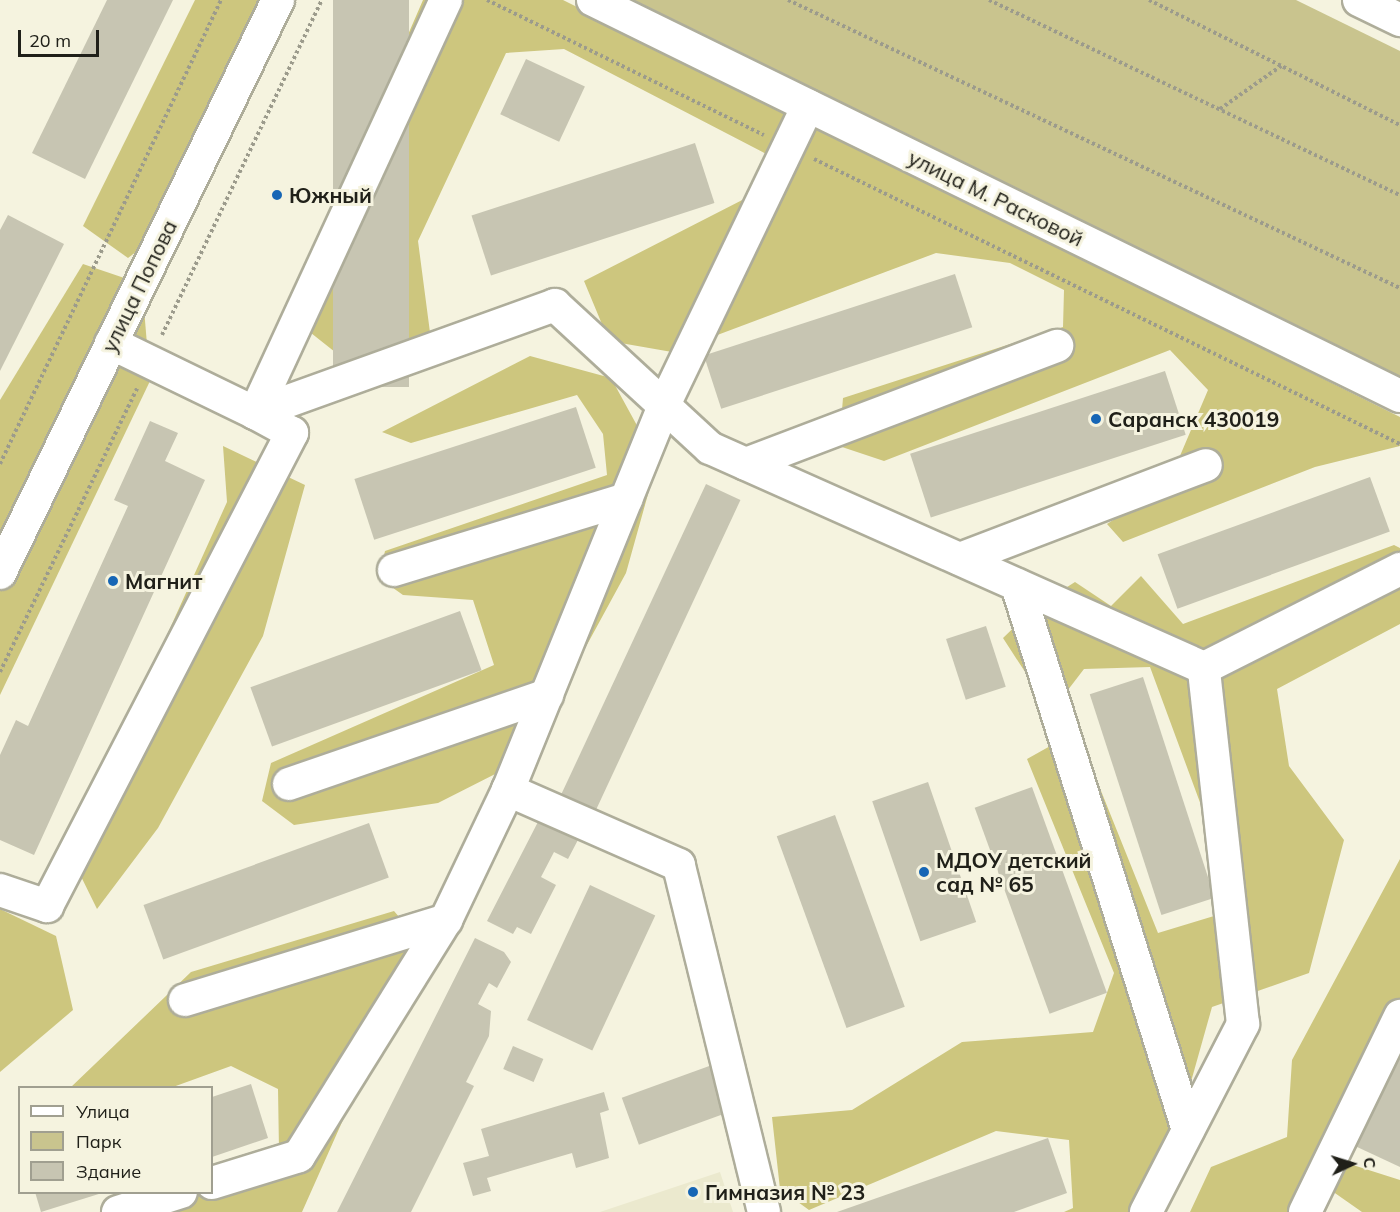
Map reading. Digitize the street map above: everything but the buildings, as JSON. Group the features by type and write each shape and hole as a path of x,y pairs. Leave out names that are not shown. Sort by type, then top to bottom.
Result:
{"street":[{"name":"улица Попова","path":"0,573 9,530 111,344 278,0"},
{"path":"255,413 446,0"},
{"name":"улица М. Расковой","path":"593,0 1400,396"},
{"path":"1359,0 1400,20"},
{"path":"213,1183 299,1156 446,920 508,790 664,405 808,106"},
{"path":"255,413 555,305 710,448 1204,668"},
{"path":"0,890 47,906 292,433 111,344"},
{"path":"746,464 1057,346"},
{"path":"960,559 1206,465"},
{"path":"394,570 626,499"},
{"path":"1204,668 1400,569"},
{"path":"1017,585 1188,1130"},
{"path":"1143,1210 1243,1024 1204,668"},
{"path":"289,784 547,695"},
{"path":"508,790 679,865 764,1212"},
{"path":"185,1000 446,920"},
{"path":"1305,1212 1400,1016"},
{"path":"118,1212 175,1194"}],"path":[{"path":"0,464 221,0"},
{"path":"487,0 1400,444"},
{"path":"788,0 1400,288"},
{"path":"989,0 1400,195"},
{"path":"1149,0 1400,125"},
{"path":"1220,110 1281,66"}],"shaded area":[{"path":"195,0 289,0 171,225 128,258 83,226"},
{"path":"423,0 563,0 1400,417 1400,446 1315,467 1123,542 1107,524 1168,484 1208,390 1170,350 884,461 839,446 843,398 1063,327 1064,290 1010,263 936,253 672,352 609,341 584,281 752,195 774,158 564,49 506,53 418,241 431,340 359,371 287,314"},
{"path":"83,264 142,284 150,381 0,695 0,400"},
{"path":"530,356 611,378 657,462 626,573 508,790 517,763 438,803 294,825 262,801 271,763 494,665 473,600 403,595 379,578 385,551 607,475 603,434 577,395 411,443 382,432"},
{"path":"223,446 305,485 263,636 158,828 97,909 69,852 227,502"},
{"path":"1394,545 1400,548 1400,624 1277,689 1289,766 1344,840 1309,973 1212,1007 1185,1103 1138,1212 1064,1212 1073,1208 1069,1140 996,1131 809,1210 780,1189 772,1117 852,1110 962,1042 1093,1032 1114,973 1027,759 1077,731 1158,933 1214,916 1226,873 1150,667 1084,669 1051,712 1003,638 1034,608 1075,582 1111,606 1141,576 1183,624"},
{"path":"1400,859 1400,1018 1334,1159 1400,1180 1400,1212 1362,1212 1332,1191 1319,1212 1190,1212 1211,1167 1287,1137 1292,1060"},
{"path":"0,909 56,936 73,1010 0,1072"},
{"path":"394,911 427,950 363,1075 302,1212 143,1212 184,1194 213,1194 213,1191 279,1151 278,1089 231,1066 176,1086 72,1086 191,972"},
{"name":"Гимназия № 23","path":"720,1172 733,1212 600,1212"}],"green space":[{"path":"620,0 1296,0 1400,51 1400,378"}],"place":[{"name":"Южный","path":"277,195"},
{"name":"Саранск 430019","path":"1096,419"},
{"name":"Магнит","path":"113,581"},
{"name":"МДОУ детский сад № 65","path":"924,872"},
{"name":"Гимназия № 23","path":"693,1192"}]}
